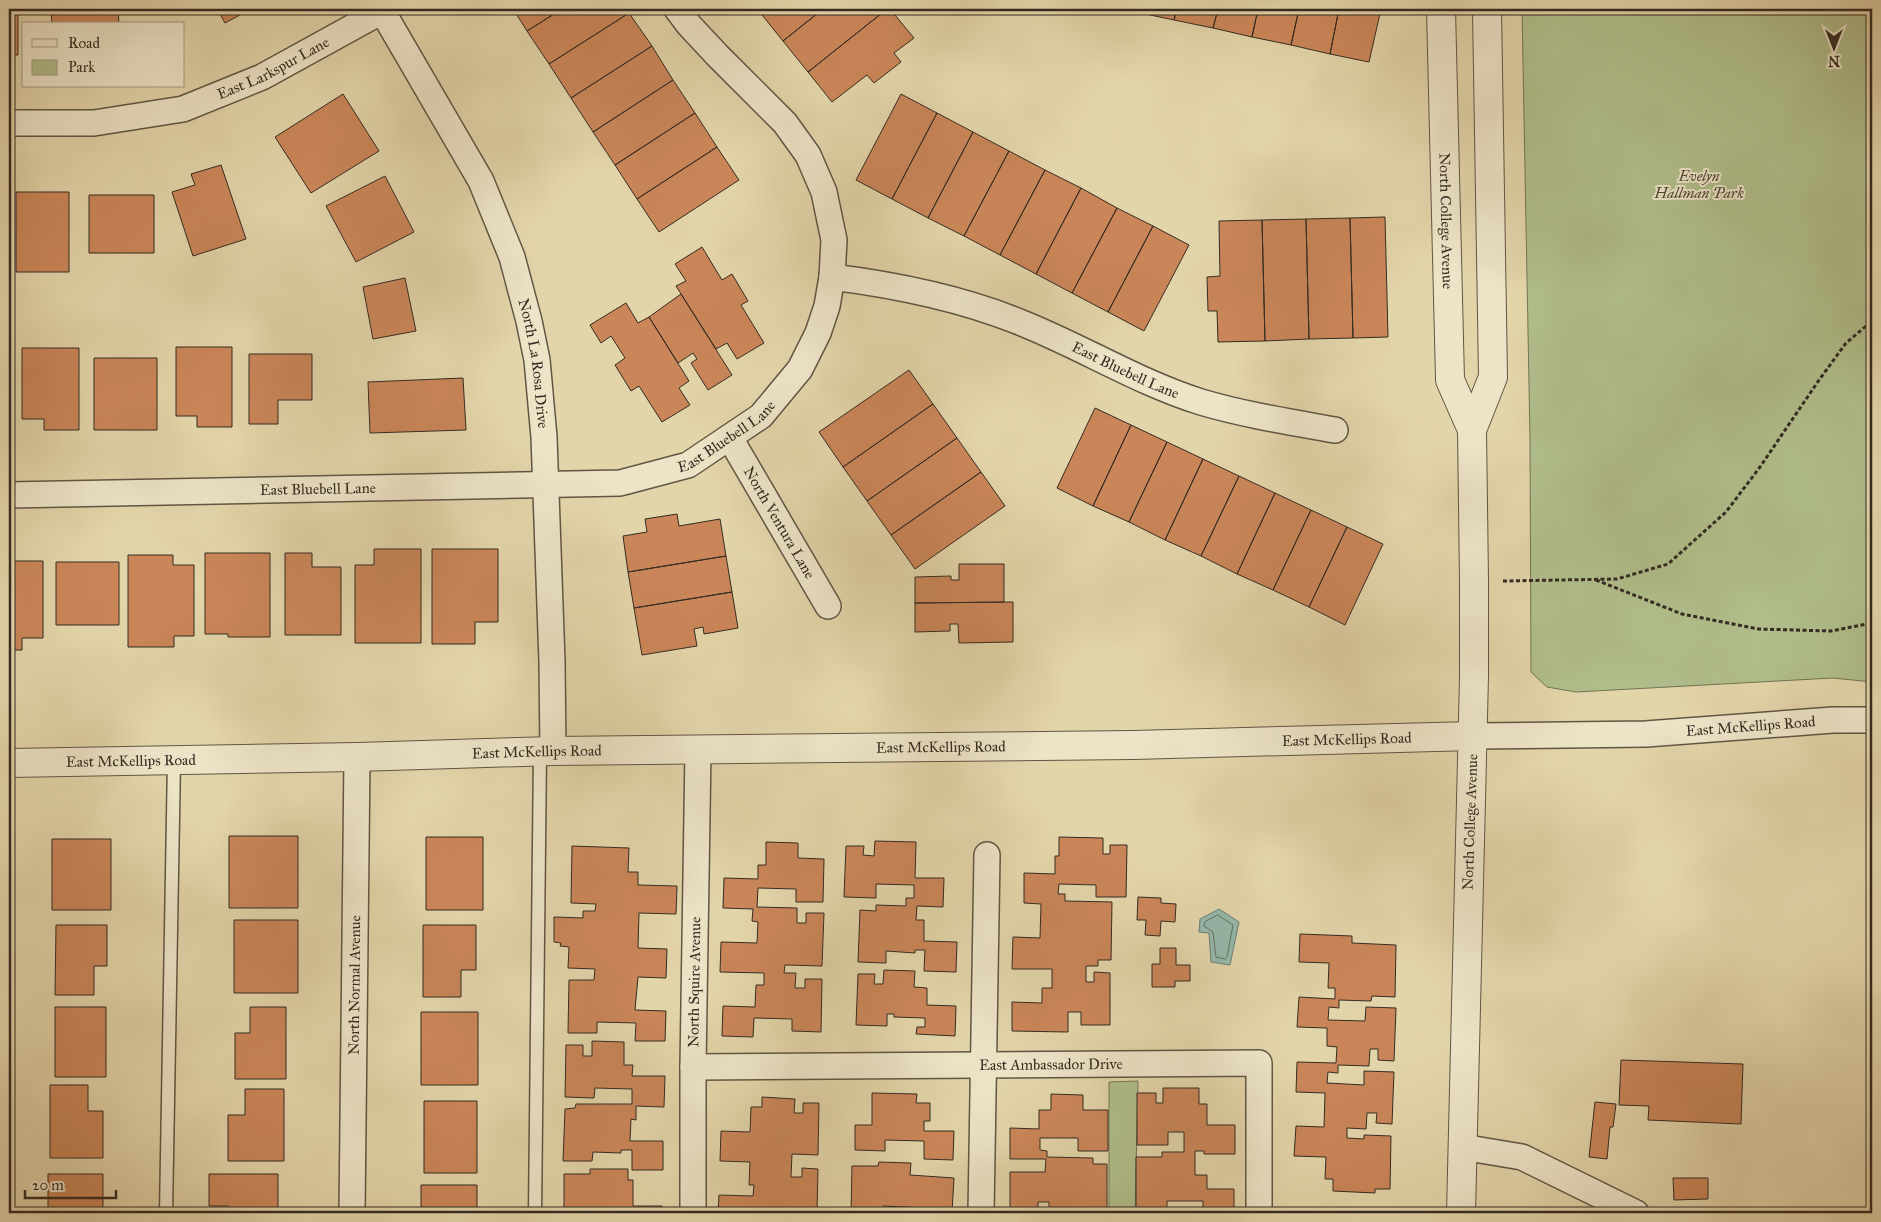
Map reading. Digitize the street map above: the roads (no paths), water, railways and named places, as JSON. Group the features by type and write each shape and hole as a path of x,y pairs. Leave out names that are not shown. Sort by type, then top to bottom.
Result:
{"street":[{"path":"677,9 717,55 785,123 808,155 824,192 834,240 832,277"},
{"name":"North College Avenue","path":"1441,9 1450,380 1472,430 1474,580 1473,736 1460,1213"},
{"name":"North College Avenue","path":"1472,430 1494,377 1487,9"},
{"name":"East Larkspur Lane","path":"9,123 94,123 183,109 262,77 382,10"},
{"name":"North La Rosa Drive","path":"382,10 481,181 512,257 529,321 537,360 544,437 553,669 546,752"},
{"name":"East Bluebell Lane","path":"9,495 620,483 653,475 688,465 761,416 800,369 818,333 832,277 880,283 955,298 1018,321 1144,380 1200,402 1257,416 1335,430"},
{"name":"North Ventura Lane","path":"730,438 828,606"},
{"name":"East McKellips Road","path":"9,763 546,752 1133,745 1473,736 1646,734 1833,720 1872,720"},
{"name":"North Squire Avenue","path":"693,1213 693,1067 698,750"},
{"name":"North Normal Avenue","path":"352,1213 357,757"},
{"path":"981,1213 986,854"},
{"name":"East Ambassador Drive","path":"693,1067 1258,1063 1259,1213"},
{"path":"1462,1147 1522,1157 1636,1213"}],"lane":[{"path":"535,1213 546,752"},
{"path":"166,1213 174,760"}],"water":[{"path":"1219,909 1239,922 1230,965 1211,962 1209,933 1199,932 1200,919"}],"park label":[{"name":"Evelyn Hallman Park","path":"1699,184"}]}
